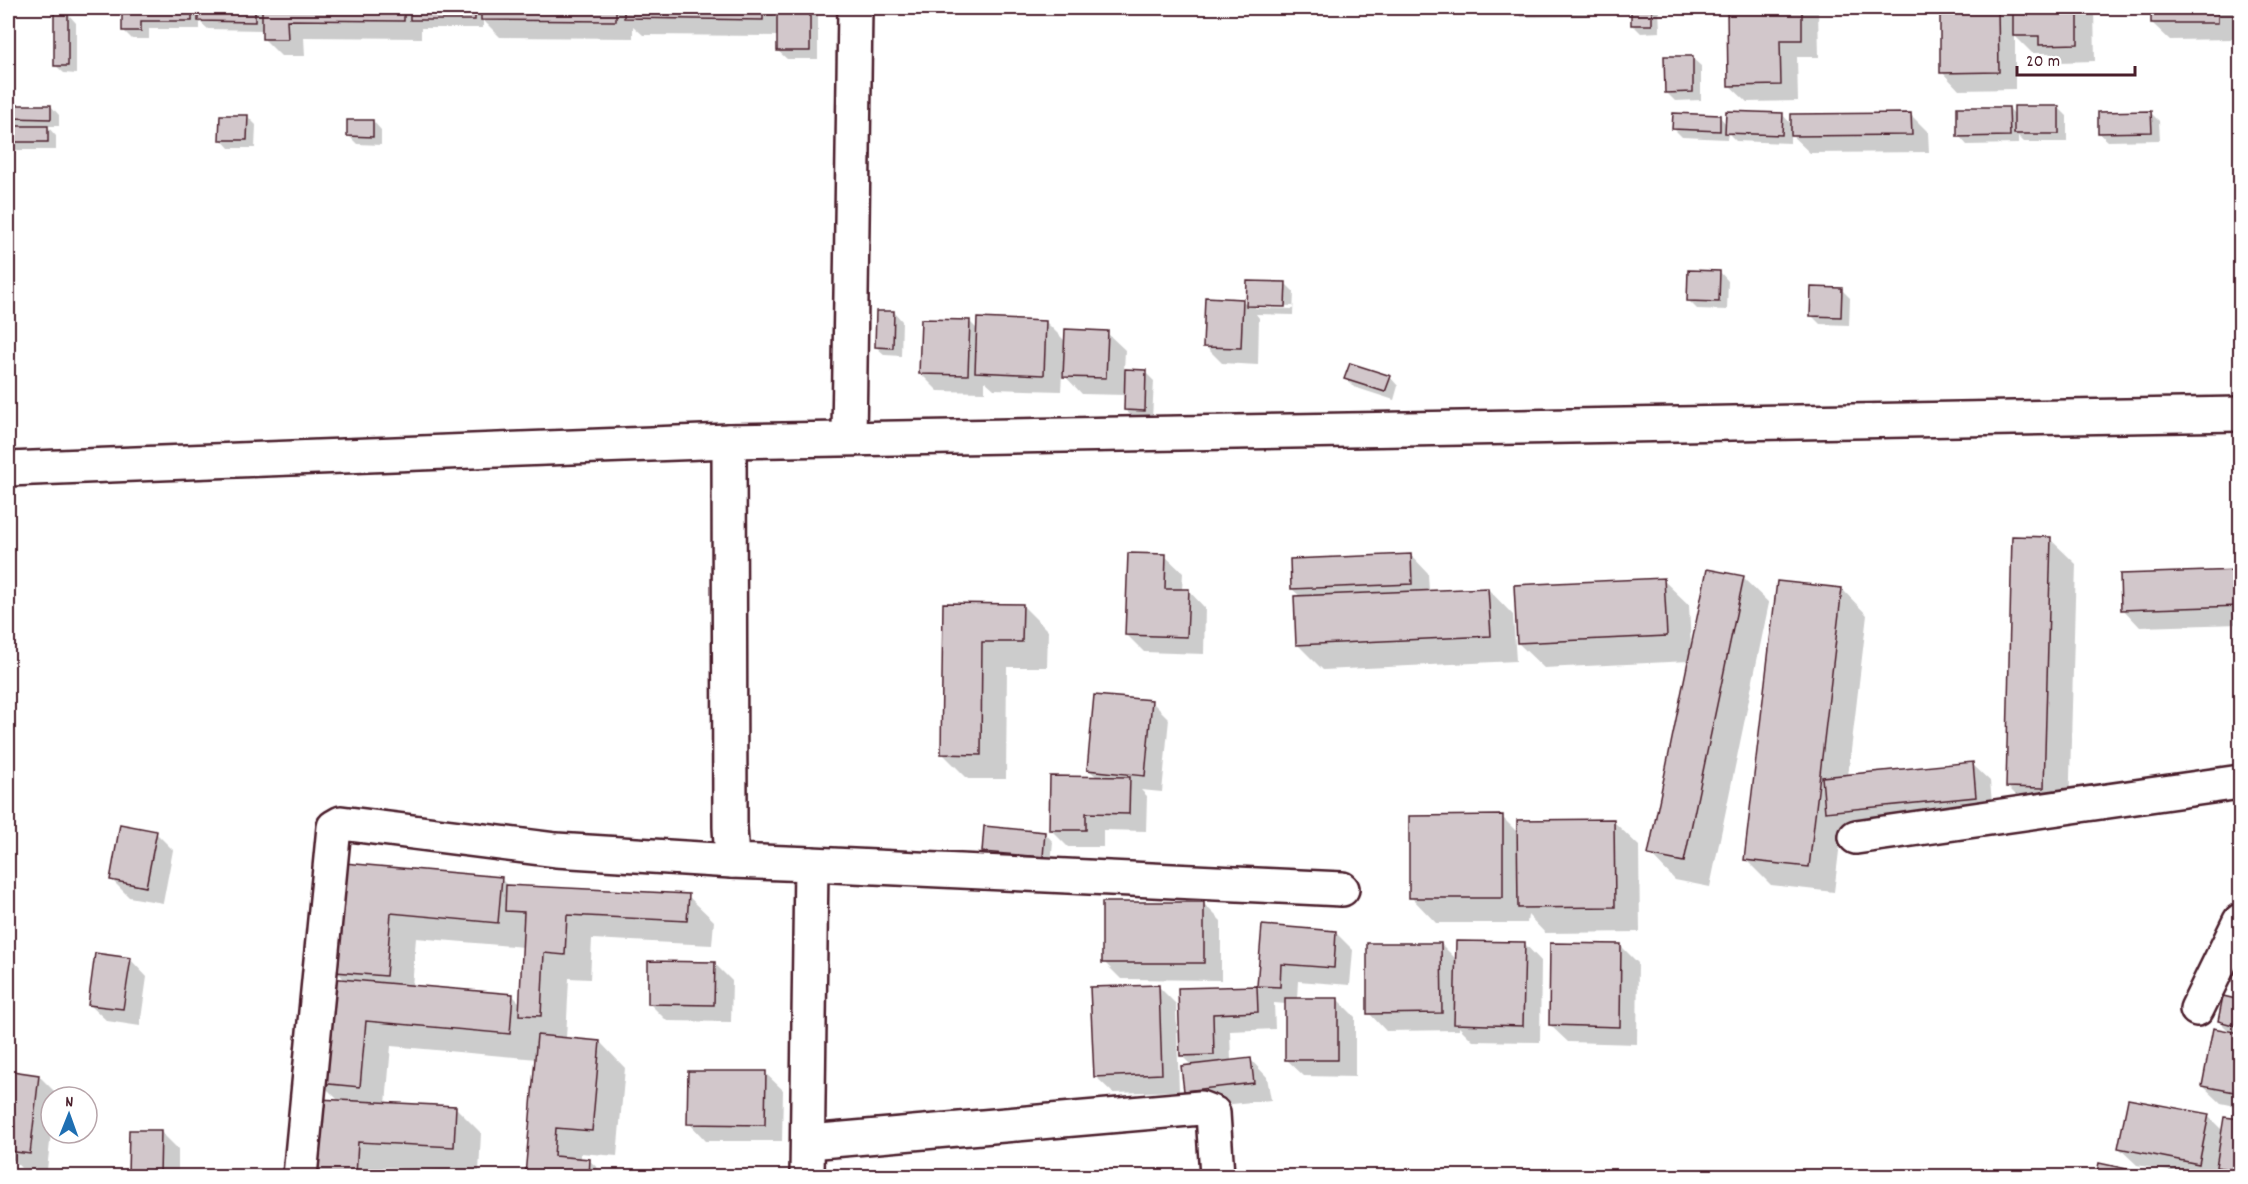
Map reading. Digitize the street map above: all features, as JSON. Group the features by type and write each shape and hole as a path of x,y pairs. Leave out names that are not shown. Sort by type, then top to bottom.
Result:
{"street":[{"path":"849,438 855,8"},
{"path":"8,469 849,438 2241,414"},
{"path":"729,441 729,827 732,861"},
{"path":"1856,837 2241,782"},
{"path":"300,1176 334,826 341,823 556,850 732,861 1342,889"},
{"path":"807,1176 811,864"},
{"path":"2197,1009 2241,921"},
{"path":"809,1142 1200,1108 1213,1113 1216,1176"}],"building":[{"path":"122,8 192,8 192,21 141,21 141,31 122,31"},
{"path":"198,8 255,8 255,22 198,21"},
{"path":"262,8 404,8 404,21 287,20 288,39 262,39"},
{"path":"410,8 475,8 475,20 410,20"},
{"path":"481,8 616,8 616,21 481,20"},
{"path":"624,8 763,8 763,20 624,18"},
{"path":"777,8 810,8 810,51 777,51"},
{"path":"1511,8 1579,8 1511,9"},
{"path":"1631,8 1652,8 1652,25 1631,25"},
{"path":"1727,8 1802,8 1802,40 1780,40 1781,85 1728,86"},
{"path":"1940,8 1998,8 1999,72 1940,73"},
{"path":"2013,8 2078,8 2078,44 2039,45 2039,36 2013,36"},
{"path":"2151,8 2218,8 2218,23 2151,23"},
{"path":"54,12 68,13 68,66 54,66"},
{"path":"1664,56 1693,56 1693,92 1665,93"},
{"path":"8,105 51,105 51,119 8,118"},
{"path":"2014,106 2059,106 2059,134 2014,134"},
{"path":"1957,107 2009,107 2010,136 1957,137"},
{"path":"1726,111 1783,113 1782,135 1725,133"},
{"path":"2151,111 2152,132 2098,133 2098,112"},
{"path":"1673,113 1720,115 1720,131 1672,129"},
{"path":"1911,113 1912,135 1791,136 1791,114"},
{"path":"220,115 248,115 247,140 219,140"},
{"path":"347,120 373,120 373,137 347,136"},
{"path":"8,126 48,126 48,142 8,142"},
{"path":"1688,270 1720,271 1719,302 1687,301"},
{"path":"1247,281 1286,282 1285,307 1246,306"},
{"path":"1811,287 1842,288 1841,317 1810,316"},
{"path":"1205,297 1243,299 1241,348 1203,347"},
{"path":"876,311 894,311 893,348 875,347"},
{"path":"977,318 1046,321 1044,375 975,372"},
{"path":"921,319 970,320 968,375 919,374"},
{"path":"1065,329 1108,331 1106,378 1063,377"},
{"path":"1350,363 1391,376 1385,392 1344,379"},
{"path":"1125,369 1146,370 1145,411 1124,410"},
{"path":"2012,536 2051,537 2044,788 2006,787"},
{"path":"1128,553 1166,554 1165,589 1189,589 1187,637 1125,635"},
{"path":"1411,554 1412,584 1291,589 1290,559"},
{"path":"1707,569 1744,576 1684,862 1648,855"},
{"path":"2240,570 2240,606 2121,610 2120,574"},
{"path":"1664,578 1667,636 1517,643 1514,585"},
{"path":"1777,581 1842,588 1809,867 1744,860"},
{"path":"1488,588 1491,636 1296,645 1294,596"},
{"path":"943,603 1023,604 1022,642 982,642 981,755 941,754"},
{"path":"1094,695 1152,700 1145,776 1087,770"},
{"path":"1973,762 1976,797 1825,812 1822,777"},
{"path":"1050,776 1130,777 1129,814 1086,813 1086,830 1049,830"},
{"path":"1503,815 1503,898 1409,898 1409,816"},
{"path":"1614,819 1615,907 1518,908 1517,820"},
{"path":"120,824 157,831 146,887 110,880"},
{"path":"984,826 1045,832 1043,857 982,852"},
{"path":"344,863 502,877 498,923 391,913 386,976 335,972"},
{"path":"506,885 689,894 687,921 567,915 565,955 544,953 541,1016 519,1015 524,912 505,911"},
{"path":"1102,902 1204,902 1204,963 1102,963"},
{"path":"1262,925 1336,931 1334,968 1281,964 1280,987 1257,986"},
{"path":"1456,941 1525,942 1523,1026 1454,1024"},
{"path":"1367,943 1441,943 1442,1013 1367,1014"},
{"path":"1550,943 1621,944 1620,1027 1549,1025"},
{"path":"95,953 131,958 123,1009 88,1005"},
{"path":"648,961 715,962 714,1005 648,1004"},
{"path":"329,978 513,994 510,1034 366,1021 360,1087 319,1083"},
{"path":"2240,980 2240,1027 2218,1021 2223,996 2236,999"},
{"path":"1159,985 1162,1074 1094,1077 1090,987"},
{"path":"1257,986 1258,1012 1213,1014 1214,1055 1180,1056 1178,988"},
{"path":"1285,998 1338,998 1338,1060 1285,1060"},
{"path":"2213,1028 2240,1033 2240,1093 2202,1086"},
{"path":"537,1035 600,1041 592,1131 556,1128 554,1156 590,1159 589,1176 525,1176"},
{"path":"1251,1058 1254,1083 1184,1091 1181,1066"},
{"path":"12,1071 39,1075 30,1154 8,1151 8,1109"},
{"path":"688,1071 766,1071 765,1125 687,1124"},
{"path":"318,1099 456,1106 454,1147 358,1142 356,1176 314,1176"},
{"path":"2128,1099 2209,1114 2199,1164 2118,1148"},
{"path":"2224,1117 2240,1119 2240,1171 2216,1167"},
{"path":"129,1130 161,1130 160,1176 128,1176"},
{"path":"2099,1163 2159,1176 2096,1176"}]}
